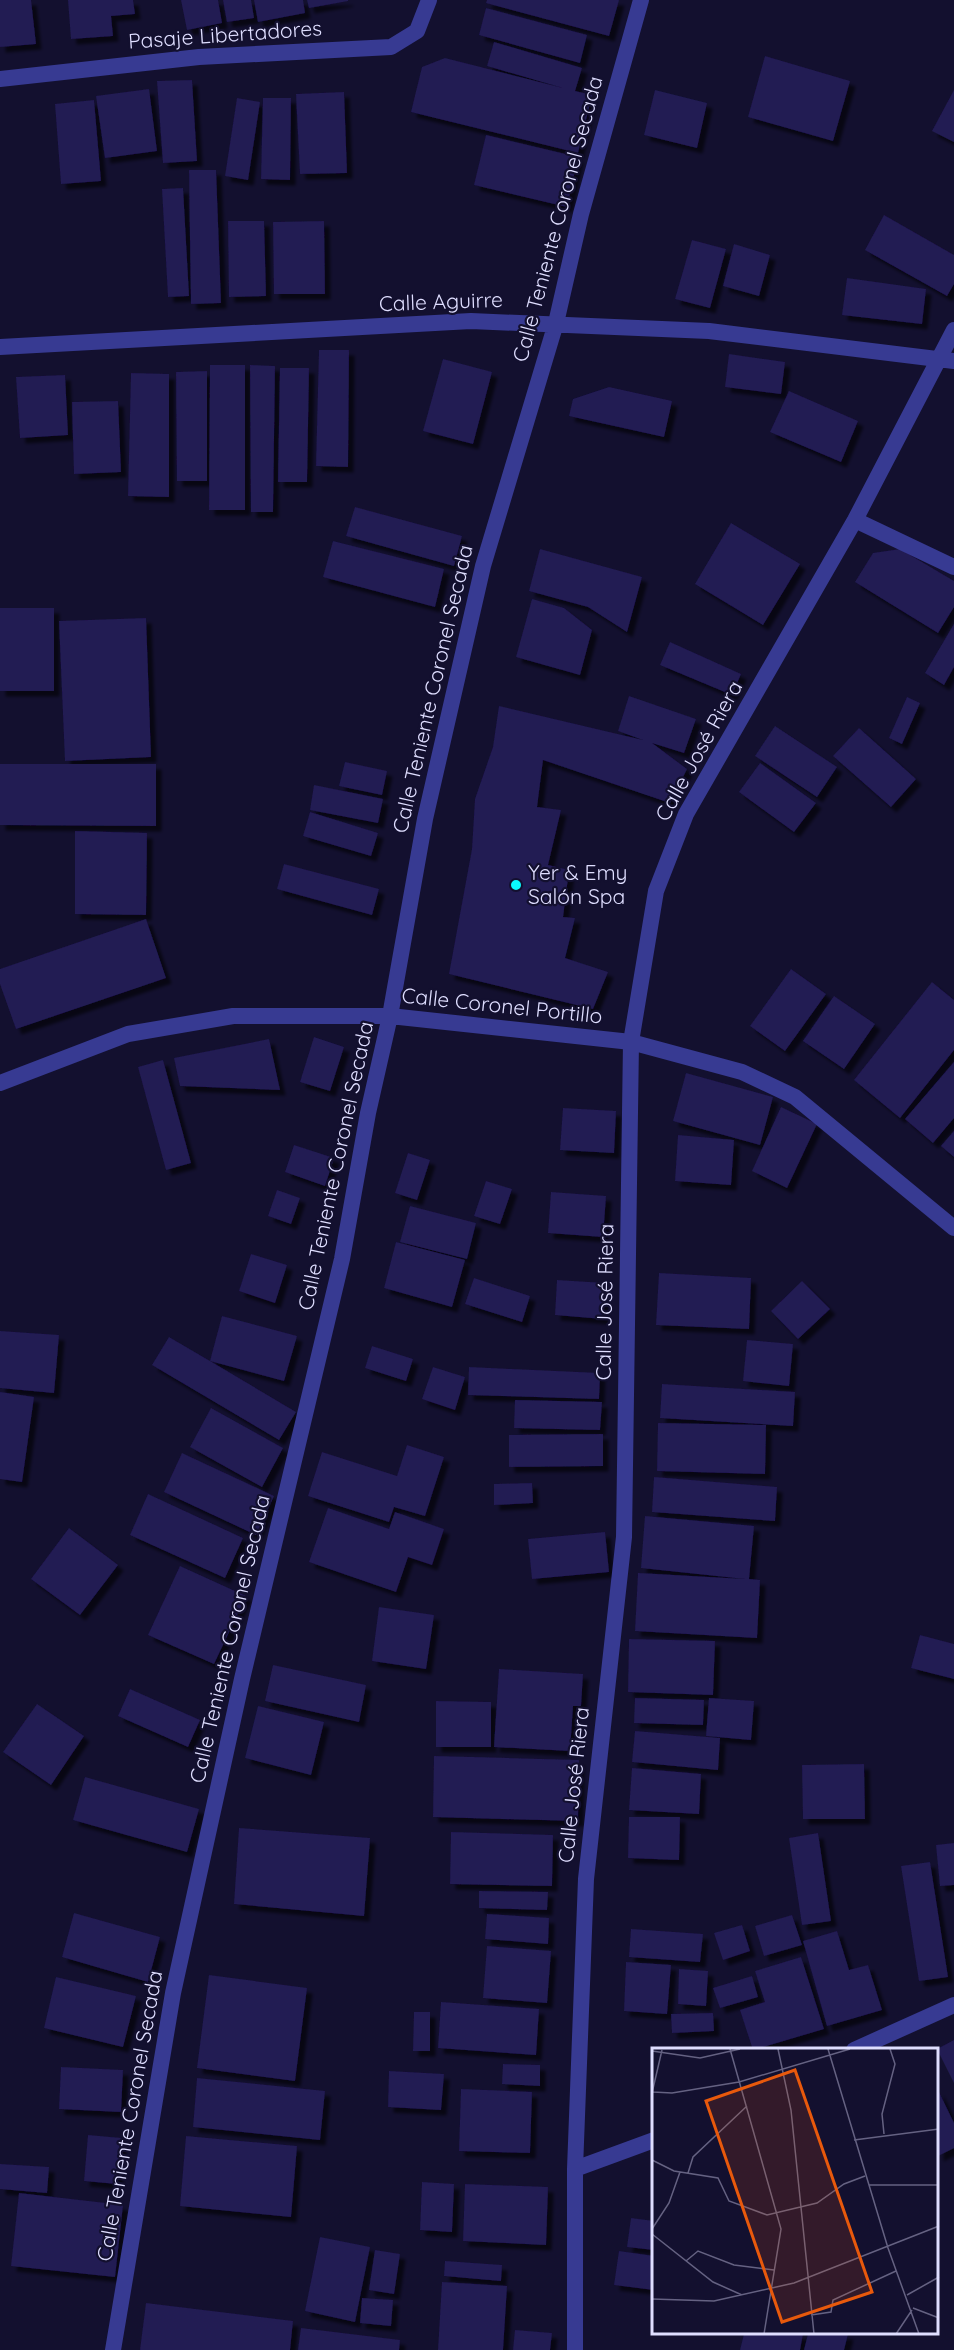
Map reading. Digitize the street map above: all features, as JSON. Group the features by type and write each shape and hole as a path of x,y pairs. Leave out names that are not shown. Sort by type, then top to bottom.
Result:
{"street":[{"name":"Pasaje Libertadores","path":"0,79 199,57 391,46 417,31 429,0"},
{"name":"Calle Teniente Coronel Secada","path":"113,2350 173,1993 242,1679 342,1259 368,1113 390,1017 425,819 483,566 556,324 581,214 641,0"},
{"name":"Calle Aguirre","path":"0,347 471,321 709,331 864,348 946,360"},
{"name":"Calle José Riera","path":"575,2350 575,2169 586,1879 624,1537 631,1042 656,891 686,814 946,360 954,330"},
{"path":"855,520 954,567"},
{"name":"Calle Coronel Portillo","path":"0,1083 128,1034 233,1016 390,1017 631,1042 742,1072 795,1097 954,1228"},
{"path":"858,2048 954,2005"},
{"path":"575,2169 652,2141"}],"building":[{"path":"0,0 31,0 36,44 0,47"},
{"path":"68,0 133,0 135,14 111,16 113,36 71,39"},
{"path":"181,0 218,0 222,23 187,30"},
{"path":"223,0 251,0 254,18 227,22"},
{"path":"254,0 303,0 305,13 258,22"},
{"path":"307,0 348,0 348,1 309,8"},
{"path":"487,0 619,0 609,36 486,3"},
{"path":"486,8 587,35 580,63 479,35"},
{"path":"494,42 582,68 575,91 592,95 578,153 411,112 422,67 445,58 563,88 487,66"},
{"path":"765,56 850,81 833,141 748,117"},
{"path":"192,80 197,161 163,163 157,81"},
{"path":"149,89 157,151 105,158 96,96"},
{"path":"655,90 707,103 697,148 644,135"},
{"path":"954,90 954,142 932,131"},
{"path":"344,92 347,173 300,174 296,94"},
{"path":"237,98 260,102 248,180 225,176"},
{"path":"263,98 291,98 290,180 261,179"},
{"path":"94,100 101,181 61,184 55,104"},
{"path":"486,135 578,157 567,207 474,185"},
{"path":"189,170 216,170 221,303 191,304"},
{"path":"183,188 189,296 168,297 162,189"},
{"path":"884,215 954,255 954,284 947,296 865,250"},
{"path":"228,221 264,221 266,296 229,297"},
{"path":"324,221 325,294 274,294 273,222"},
{"path":"692,240 726,249 710,308 675,299"},
{"path":"734,244 770,255 759,296 723,286"},
{"path":"847,278 926,289 922,324 842,315"},
{"path":"319,350 349,350 348,467 316,466"},
{"path":"729,354 785,362 781,394 725,387"},
{"path":"443,359 492,372 473,444 423,431"},
{"path":"210,365 245,365 245,510 209,510"},
{"path":"250,365 275,366 273,512 251,512"},
{"path":"280,368 309,368 307,482 278,482"},
{"path":"207,371 207,481 177,481 176,372"},
{"path":"131,373 169,374 169,497 128,496"},
{"path":"65,375 68,435 20,438 16,377"},
{"path":"609,387 672,401 664,437 569,416 573,399"},
{"path":"789,391 858,421 841,462 770,432"},
{"path":"118,401 121,472 74,474 72,402"},
{"path":"355,507 462,536 454,566 346,536"},
{"path":"731,523 800,564 763,625 695,584"},
{"path":"333,541 444,569 435,607 323,577"},
{"path":"540,549 642,577 627,632 588,607 529,591"},
{"path":"900,549 954,581 954,607 938,633 855,582 873,553"},
{"path":"532,599 564,608 592,630 580,675 516,657"},
{"path":"0,608 54,608 54,691 0,691"},
{"path":"146,618 151,757 65,761 59,621"},
{"path":"954,624 954,667 944,685 925,673"},
{"path":"670,642 741,674 732,695 660,665"},
{"path":"629,696 696,719 684,753 652,743 687,769 670,803 543,760 537,807 561,810 548,865 569,870 563,917 575,918 565,958 608,972 593,1009 449,974 472,849 475,799 493,747 499,706 643,740 618,731"},
{"path":"907,697 920,703 902,744 889,738"},
{"path":"775,726 837,767 817,797 755,756"},
{"path":"859,728 916,779 891,807 833,756"},
{"path":"345,762 387,771 382,795 339,786"},
{"path":"760,763 816,803 794,832 739,792"},
{"path":"0,764 156,764 156,826 0,825"},
{"path":"314,785 383,799 378,823 310,810"},
{"path":"310,812 378,833 371,856 303,836"},
{"path":"75,831 147,833 146,915 75,914"},
{"path":"284,864 379,889 372,915 277,889"},
{"path":"146,919 166,978 16,1029 0,984 0,969"},
{"path":"791,969 826,994 785,1051 750,1026"},
{"path":"932,982 954,1000 954,1050 900,1118 854,1080"},
{"path":"834,996 875,1024 844,1069 803,1041"},
{"path":"314,1037 344,1047 330,1091 300,1082"},
{"path":"269,1039 280,1090 180,1086 174,1058"},
{"path":"163,1060 191,1163 166,1170 138,1067"},
{"path":"954,1062 954,1118 933,1143 905,1119"},
{"path":"686,1073 773,1097 760,1145 673,1121"},
{"path":"781,1107 817,1124 787,1188 752,1171"},
{"path":"563,1108 616,1111 614,1153 560,1150"},
{"path":"954,1131 954,1157 941,1146"},
{"path":"678,1135 734,1140 731,1185 675,1181"},
{"path":"294,1145 334,1158 325,1186 285,1172"},
{"path":"408,1153 430,1160 417,1200 395,1193"},
{"path":"486,1181 512,1189 500,1224 474,1216"},
{"path":"277,1190 300,1198 291,1224 268,1216"},
{"path":"551,1192 606,1196 603,1237 548,1233"},
{"path":"410,1206 476,1223 467,1259 400,1242"},
{"path":"396,1242 465,1260 452,1307 384,1288"},
{"path":"251,1254 287,1265 275,1303 239,1291"},
{"path":"659,1273 751,1278 749,1329 656,1325"},
{"path":"474,1278 530,1296 522,1322 465,1304"},
{"path":"557,1280 605,1283 603,1319 555,1315"},
{"path":"802,1281 830,1309 798,1339 771,1311"},
{"path":"222,1316 297,1336 284,1381 210,1361"},
{"path":"0,1331 59,1335 54,1393 0,1388"},
{"path":"169,1337 296,1412 279,1440 152,1365"},
{"path":"747,1340 793,1344 789,1386 743,1381"},
{"path":"372,1346 413,1359 406,1381 365,1368"},
{"path":"433,1367 465,1377 455,1410 422,1399"},
{"path":"469,1367 600,1373 599,1399 468,1395"},
{"path":"662,1384 795,1392 793,1426 660,1418"},
{"path":"0,1392 34,1397 22,1482 0,1479"},
{"path":"515,1400 602,1402 600,1430 514,1428"},
{"path":"211,1408 283,1448 262,1487 190,1447"},
{"path":"658,1423 766,1425 765,1474 657,1471"},
{"path":"603,1434 603,1466 509,1467 509,1435"},
{"path":"407,1445 444,1457 425,1516 394,1507 389,1522 308,1496 322,1452 397,1476"},
{"path":"182,1453 274,1496 256,1535 164,1492"},
{"path":"654,1477 777,1487 775,1521 652,1512"},
{"path":"532,1483 533,1503 494,1505 494,1484"},
{"path":"148,1494 243,1538 225,1578 130,1535"},
{"path":"328,1508 389,1529 395,1512 444,1529 432,1565 408,1557 396,1592 309,1562"},
{"path":"645,1516 754,1526 749,1579 760,1580 757,1638 635,1631 638,1573 745,1579 641,1568"},
{"path":"69,1528 118,1565 80,1615 31,1579"},
{"path":"605,1532 609,1572 532,1579 528,1539"},
{"path":"180,1566 246,1596 214,1664 148,1635"},
{"path":"379,1607 434,1615 426,1669 372,1661"},
{"path":"920,1635 954,1644 954,1679 911,1668"},
{"path":"629,1639 715,1641 713,1695 628,1692"},
{"path":"273,1665 366,1685 359,1722 265,1701"},
{"path":"499,1669 583,1674 581,1706 573,1706 570,1751 494,1747"},
{"path":"130,1689 200,1720 188,1747 118,1716"},
{"path":"635,1698 704,1700 703,1725 634,1723"},
{"path":"709,1698 754,1701 751,1740 706,1736"},
{"path":"436,1701 491,1702 491,1747 436,1747"},
{"path":"37,1704 84,1736 51,1785 3,1752"},
{"path":"258,1706 324,1722 311,1775 245,1758"},
{"path":"635,1731 720,1738 718,1770 632,1762"},
{"path":"434,1756 579,1760 578,1821 433,1817"},
{"path":"864,1764 865,1819 803,1819 802,1765"},
{"path":"632,1768 701,1774 699,1814 629,1810"},
{"path":"85,1777 199,1809 187,1852 73,1820"},
{"path":"629,1817 680,1817 679,1860 628,1858"},
{"path":"239,1828 370,1838 364,1916 234,1904"},
{"path":"451,1832 553,1835 552,1886 450,1884"},
{"path":"818,1833 831,1921 802,1925 789,1838"},
{"path":"954,1843 954,1885 940,1886 936,1845"},
{"path":"930,1862 948,1977 919,1981 901,1866"},
{"path":"479,1891 548,1892 547,1910 479,1908"},
{"path":"74,1913 160,1937 148,1982 62,1957"},
{"path":"487,1914 549,1918 548,1944 485,1939"},
{"path":"792,1915 802,1945 764,1956 755,1926"},
{"path":"742,1925 750,1951 723,1960 714,1933"},
{"path":"631,1929 703,1934 700,1962 629,1957"},
{"path":"837,1931 849,1970 868,1965 882,2010 827,2026 803,1941"},
{"path":"487,1946 551,1951 547,2003 483,1998"},
{"path":"801,1957 824,2029 760,2048 752,2048 740,2010 765,2002 755,1971"},
{"path":"626,1962 671,1965 667,2014 624,2011"},
{"path":"679,1969 708,1971 706,2006 678,2004"},
{"path":"209,1975 307,1988 295,2081 197,2068"},
{"path":"752,1976 758,1997 720,2008 713,1988"},
{"path":"56,1977 136,1996 123,2047 44,2028"},
{"path":"441,2002 539,2009 536,2055 438,2048"},
{"path":"414,2012 430,2012 430,2051 413,2051"},
{"path":"713,2013 714,2031 672,2033 671,2014"},
{"path":"954,2040 954,2083 939,2053 939,2048"},
{"path":"503,2064 540,2065 540,2086 502,2084"},
{"path":"61,2067 123,2070 121,2112 59,2109"},
{"path":"389,2071 444,2074 441,2110 388,2107"},
{"path":"197,2078 325,2091 320,2140 193,2127"},
{"path":"461,2089 532,2092 530,2153 459,2151"},
{"path":"939,2092 954,2123 954,2148 939,2156"},
{"path":"88,2135 122,2138 117,2184 84,2181"},
{"path":"186,2136 297,2146 291,2217 180,2206"},
{"path":"0,2164 49,2167 47,2193 0,2189"},
{"path":"422,2182 454,2184 452,2232 420,2230"},
{"path":"465,2184 548,2187 546,2245 463,2241"},
{"path":"19,2193 123,2205 115,2277 11,2266"},
{"path":"631,2218 652,2221 652,2250 627,2247"},
{"path":"320,2237 370,2247 355,2322 305,2311"},
{"path":"375,2250 400,2254 394,2294 369,2290"},
{"path":"619,2251 652,2256 652,2290 614,2285"},
{"path":"445,2261 502,2265 501,2281 444,2276"},
{"path":"442,2282 507,2286 503,2350 438,2350"},
{"path":"362,2298 393,2300 391,2326 360,2323"},
{"path":"146,2303 293,2321 290,2350 140,2350"},
{"path":"301,2328 400,2340 399,2350 298,2350"},
{"path":"515,2330 552,2333 550,2350 513,2350"},
{"path":"744,2335 803,2335 800,2350 740,2350"},
{"path":"808,2335 848,2335 844,2350 804,2350"}],"place":[{"name":"Yer & Emy Salón Spa","path":"516,885"}]}
